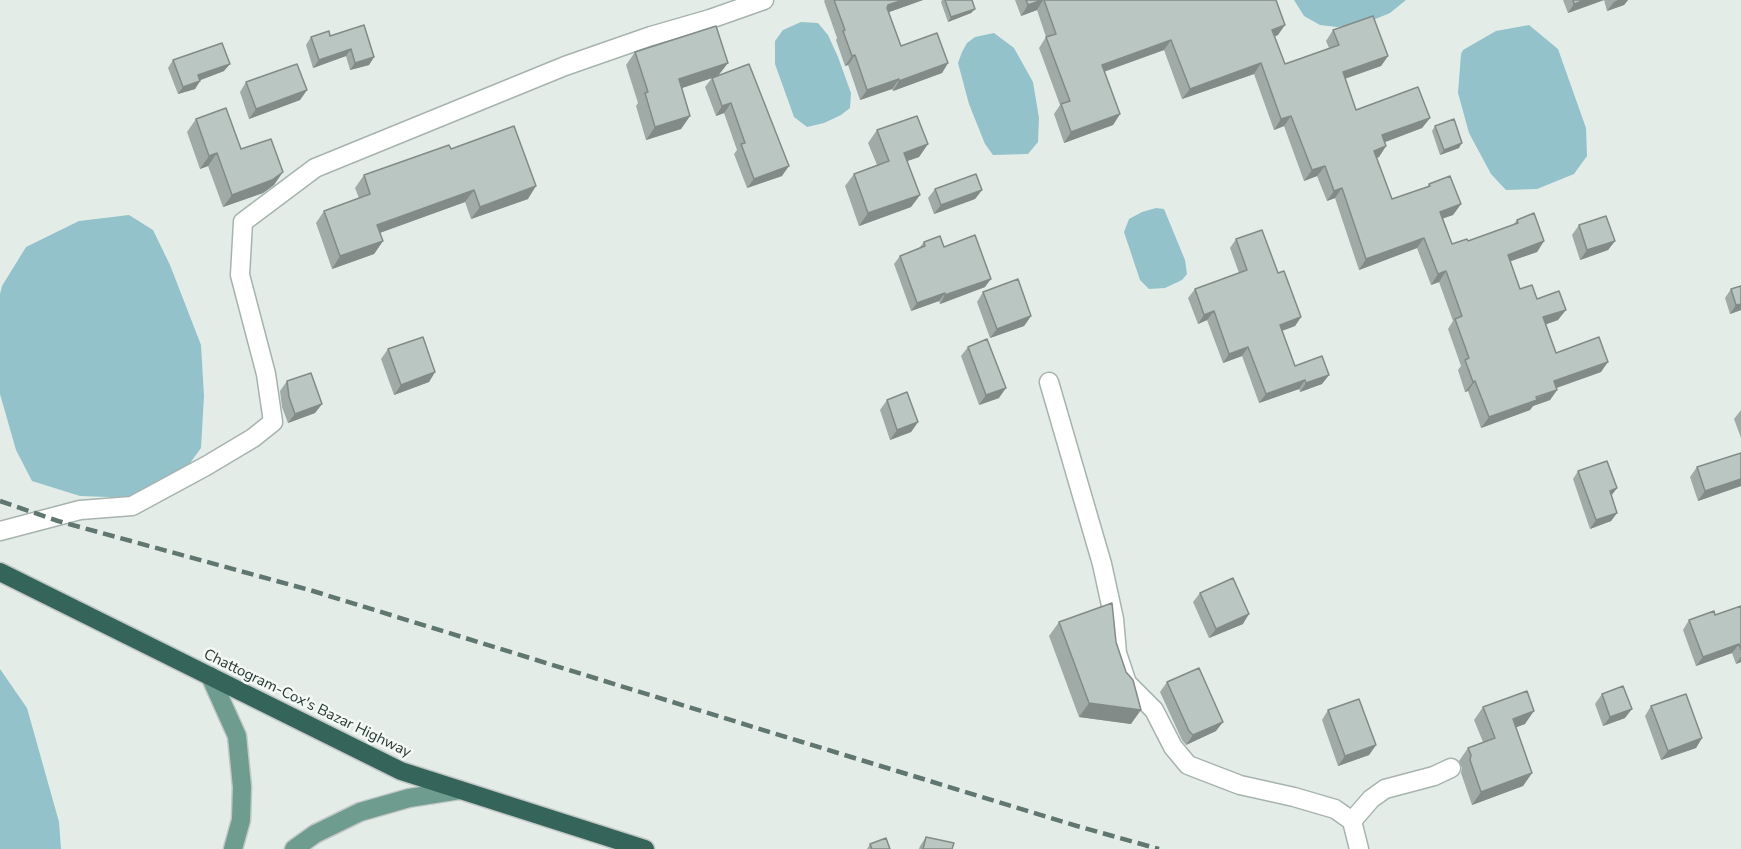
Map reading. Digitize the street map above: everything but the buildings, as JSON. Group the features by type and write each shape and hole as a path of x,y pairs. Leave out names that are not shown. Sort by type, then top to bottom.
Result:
{"highway":[{"name":"Chattogram-Cox's Bazar Highway","path":"0,572 401,771 645,849"}],"main road":[{"path":"210,676 237,736 242,788 241,820 233,849"},
{"path":"294,849 315,834 360,812 409,798 460,790"}],"street":[{"path":"0,531 80,510 132,506 253,438 273,422 266,374 240,274 243,222 315,168 565,66 764,0"},
{"path":"1049,382 1102,564 1114,619 1117,653 1127,683 1154,710 1173,747 1188,765 1240,785 1335,809 1352,820 1359,849"},
{"path":"1352,820 1371,799 1385,789 1434,776 1451,768"}],"water":[{"path":"1294,0 1406,0 1390,13 1373,20 1337,27 1320,25 1304,16"},
{"path":"801,22 818,23 828,35 851,93 850,108 841,115 824,123 807,127 794,117 775,64 775,41 783,30"},
{"path":"1529,25 1558,49 1586,128 1587,156 1574,174 1537,189 1506,190 1491,174 1469,133 1458,93 1461,54 1463,50 1496,31"},
{"path":"994,33 1014,48 1033,82 1039,118 1038,142 1028,154 993,155 985,144 969,104 958,63 967,43 975,37"},
{"path":"1156,208 1164,209 1185,260 1187,274 1182,280 1165,288 1149,289 1140,280 1124,232 1129,219"},
{"path":"129,215 153,230 170,265 201,345 204,396 201,448 180,477 137,498 80,496 32,481 16,450 0,394 0,294 2,286 26,247 79,221"},
{"path":"0,669 27,708 59,822 61,849 0,849"}],"railway":[{"path":"0,501 58,521 313,591 1077,826 1159,849"}]}
